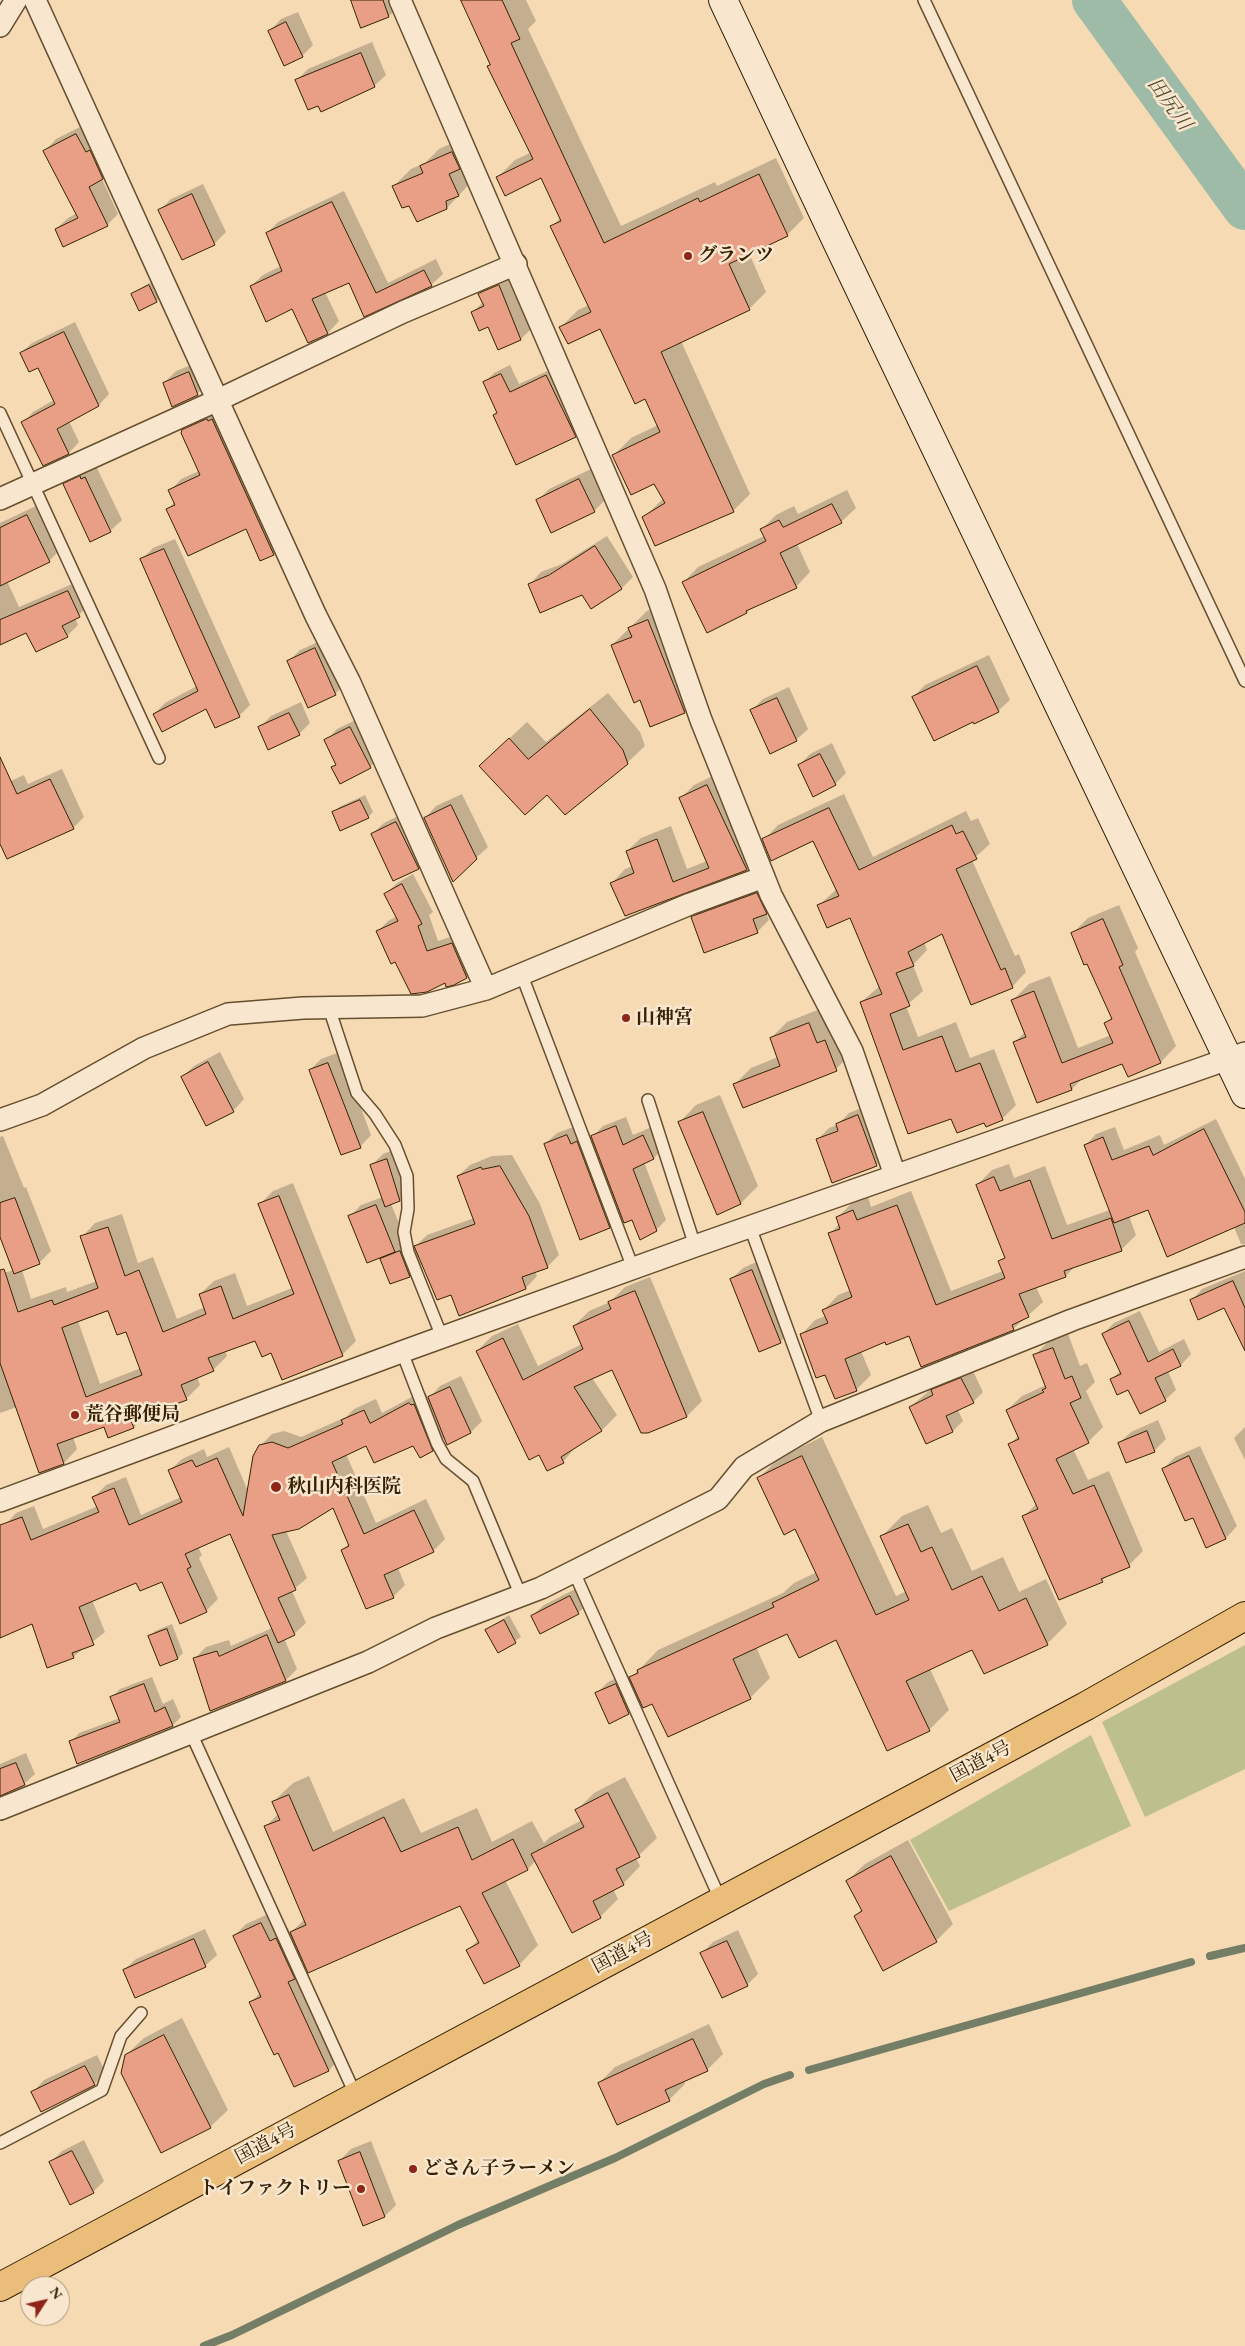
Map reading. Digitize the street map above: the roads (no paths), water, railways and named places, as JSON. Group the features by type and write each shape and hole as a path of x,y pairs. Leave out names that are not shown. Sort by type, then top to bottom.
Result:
{"highway":[{"name":"国道4号","path":"0,2287 1086,1706 1245,1616"}],"street":[{"path":"0,26 16,0"},
{"path":"35,0 316,616 350,683 486,989"},
{"path":"400,0 516,264 655,589 701,720 771,895 852,1050 895,1175"},
{"path":"723,0 838,244 1237,1056 1245,1094"},
{"path":"0,499 218,400 402,312 516,264"},
{"path":"0,1120 42,1105 144,1048 228,1014 329,1008 422,1006 486,989 690,904 764,877"},
{"path":"0,1501 633,1268 1237,1056"},
{"path":"0,1809 368,1662 436,1628 521,1596 574,1572 718,1499 744,1467 821,1422 1072,1320 1245,1257"}],"lane":[{"path":"924,0 1245,681"},
{"path":"0,413 159,758"},
{"path":"521,973 633,1268"},
{"path":"329,1008 357,1093 375,1114 395,1145 407,1176 408,1209 404,1232 408,1252 442,1337"},
{"path":"648,1100 695,1246"},
{"path":"750,1227 821,1422"},
{"path":"402,1352 446,1459 473,1480 521,1596"},
{"path":"574,1572 721,1900"},
{"path":"191,1733 356,2096"},
{"path":"0,2143 102,2090 121,2036 141,2013"}],"waterway":[{"name":"田尻川","path":"1094,0 1245,208"},
{"path":"1210,1956 1245,1948"},
{"path":"809,2070 1191,1962"},
{"path":"204,2346 232,2335 458,2225 615,2158 764,2084 790,2075"}],"place":[{"name":"グランツ","path":"688,256"},
{"name":"山神宮","path":"626,1018"},
{"name":"荒谷郵便局","path":"75,1415"},
{"name":"秋山内科医院","path":"276,1487"},
{"name":"どさん子ラーメン","path":"413,2169"},
{"name":"トイファクトリー","path":"361,2189"}]}
